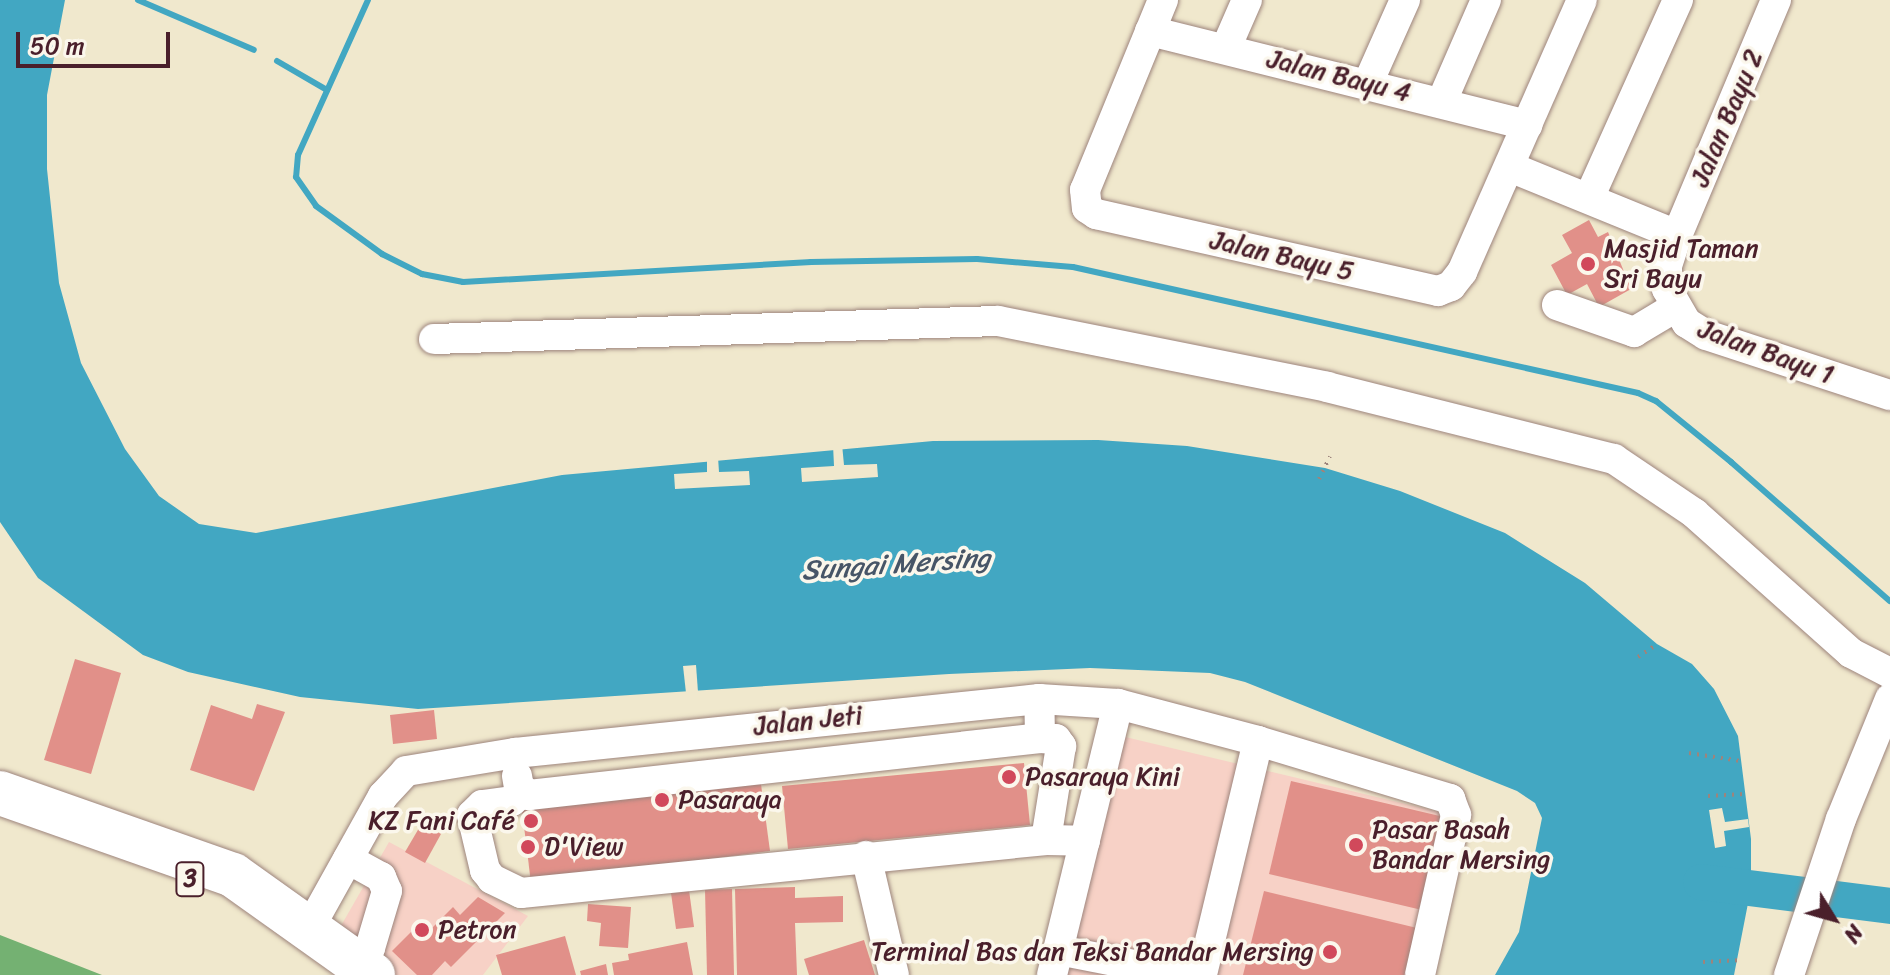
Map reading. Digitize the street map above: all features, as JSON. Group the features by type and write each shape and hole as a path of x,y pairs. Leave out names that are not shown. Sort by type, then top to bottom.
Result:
{"highway":[{"name":"3","path":"0,793 208,863 258,889 310,927 358,971"},
{"name":"3","path":"0,816 198,882 358,971"}],"street":[{"path":"1150,31 1163,0"},
{"path":"1226,48 1247,0"},
{"path":"1368,83 1405,0"},
{"path":"1442,101 1486,0"},
{"path":"1582,0 1510,167 1677,235"},
{"path":"1589,198 1678,0"},
{"name":"Jalan Bayu 2","path":"1677,235 1776,0"},
{"name":"Jalan Bayu 4","path":"1150,31 1442,101 1527,125"},
{"name":"Jalan Bayu 5","path":"1150,31 1085,190 1087,208 1096,214 1438,291 1451,286 1462,272 1510,167"},
{"name":"Jalan Bayu 1","path":"1677,235 1667,266 1674,308 1706,335 1890,395"},
{"path":"1557,305 1634,332 1674,308"},
{"path":"434,339 998,321 1327,387 1614,459 1694,513 1851,653 1890,673"},
{"path":"1039,699 1040,738"},
{"name":"Jalan Jeti","path":"310,927 383,796 406,771 515,753 1039,699 1118,704 1258,741 1450,799 1456,815 1420,975"},
{"path":"1791,968 1841,819 1890,699"},
{"path":"1118,704 1055,963 1185,975"},
{"path":"1046,840 1061,746 1056,739 1040,738 522,792 512,801 482,805 472,815 485,870 492,879 521,893 866,856 1046,840 1085,841"},
{"path":"1202,975 1258,741"},
{"path":"515,753 522,792"},
{"path":"866,856 894,975"},
{"path":"348,859 381,877 387,891 370,948 358,971"}],"path":[{"path":"1319,479 1330,456"},
{"path":"1638,657 1657,644"},
{"path":"1689,753 1740,761"},
{"path":"1708,796 1744,794"},
{"path":"1703,962 1738,960"}],"shaded area":[{"path":"1117,735 1452,815 1414,975 1060,975"},
{"path":"389,842 528,916 483,975 380,975 334,938"}],"green space":[{"path":"0,935 102,975 0,975"}],"water":[{"name":"Sungai Mersing","path":"0,0 65,0 47,95 47,169 59,283 81,363 125,449 159,496 199,524 256,533 562,475 933,441 1098,440 1187,446 1325,468 1400,491 1505,533 1585,583 1657,644 1692,664 1714,689 1738,736 1751,839 1751,888 1734,975 1495,975 1519,932 1542,818 1535,803 1517,791 1245,682 1210,673 1090,668 949,674 418,709 300,697 188,672 143,655 38,578 0,522"}],"pier":[{"path":"842,444 844,465 877,464 878,477 802,482 801,468 834,466 833,445"},
{"path":"718,457 719,472 749,471 750,485 675,489 674,474 707,472 707,458"},
{"path":"696,665 698,692 686,693 683,666"},
{"path":"1722,808 1725,822 1748,819 1749,827 1724,831 1726,846 1715,848 1709,810"}],"building":[{"name":"Masjid Taman Sri Bayu","path":"1589,220 1598,237 1608,232 1631,289 1599,307 1587,284 1567,295 1551,265 1572,253 1562,235"},
{"path":"75,659 121,673 91,774 44,760"},
{"path":"257,704 285,712 254,791 190,770 211,705 252,719"},
{"path":"434,710 437,739 393,744 390,715"},
{"path":"1024,763 1030,825 788,849 782,786"},
{"path":"760,777 770,851 531,883 522,810"},
{"name":"Pasar Basah Bandar Mersing","path":"1291,781 1444,817 1422,910 1269,874"},
{"path":"422,823 441,834 425,863 405,852"},
{"path":"795,887 795,898 843,896 843,922 795,923 797,975 737,975 735,889"},
{"path":"732,889 734,975 707,975 705,890"},
{"path":"689,890 694,927 676,929 671,893"},
{"name":"Terminal Bas dan Teksi Bandar Mersing","path":"1264,891 1417,928 1405,975 1243,975"},
{"path":"478,897 505,913 451,967 445,961 432,975 417,975 392,951 419,924 428,932 453,907 460,915"},
{"path":"588,904 631,907 628,948 599,946 601,923 587,921"},
{"path":"565,936 576,975 502,975 496,955"},
{"path":"864,940 875,975 809,975 804,959"},
{"path":"687,942 693,975 614,975 612,963 629,960 628,954"},
{"path":"606,964 608,975 581,975 580,971"}],"waterway":[{"path":"138,0 254,50"},
{"path":"368,0 298,155 296,177 316,206 382,254 422,274 463,282 811,262 977,259 1073,267 1638,393 1656,401 1731,462 1890,601"},
{"path":"277,61 327,90"},
{"path":"1701,882 1890,906"}],"place":[{"name":"Masjid Taman Sri Bayu","path":"1588,264"},
{"name":"Pasaraya Kini","path":"1009,777"},
{"name":"Pasaraya","path":"662,800"},
{"name":"KZ Fani Café","path":"531,821"},
{"name":"Pasar Basah Bandar Mersing","path":"1356,845"},
{"name":"D'View","path":"528,847"},
{"name":"Petron","path":"422,930"},
{"name":"Terminal Bas dan Teksi Bandar Mersing","path":"1330,952"}]}
